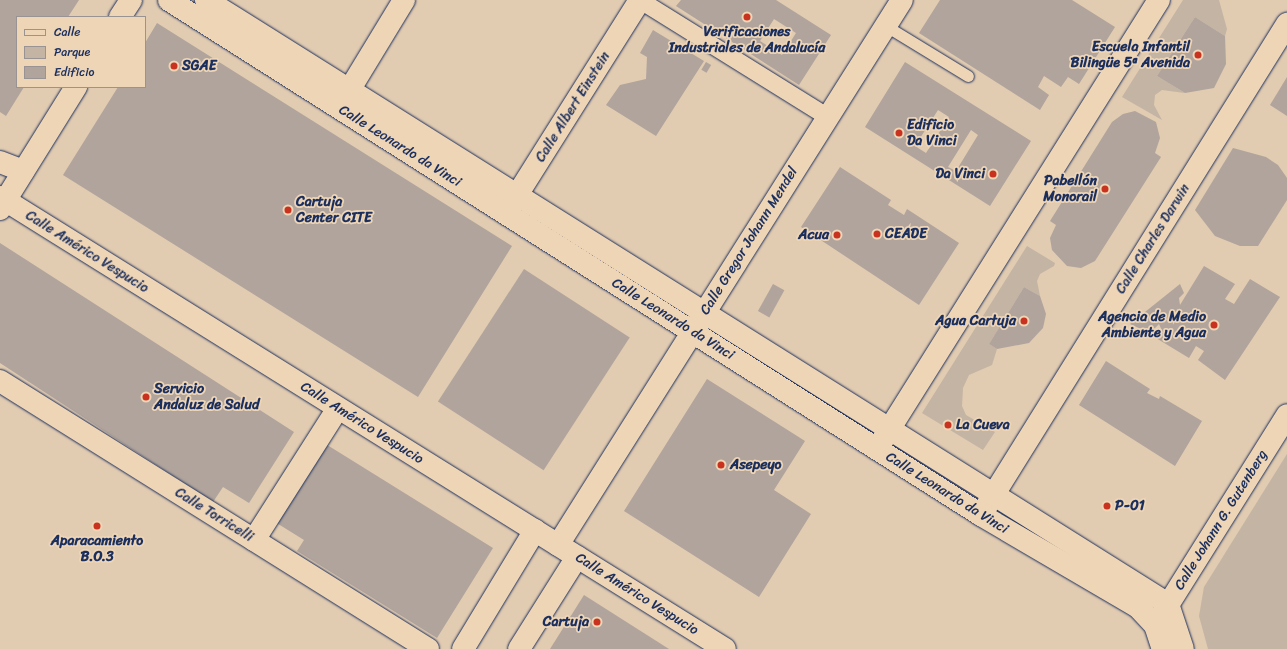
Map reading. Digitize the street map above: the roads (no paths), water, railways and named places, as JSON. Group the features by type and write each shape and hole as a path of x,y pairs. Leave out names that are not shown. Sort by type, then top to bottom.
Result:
{"street":[{"path":"121,16 131,0"},
{"name":"Calle Leonardo da Vinci","path":"170,0 517,195 1168,604"},
{"name":"Calle Leonardo da Vinci","path":"206,0 506,213 981,515 1138,607 1155,625 1163,649"},
{"path":"344,99 404,0"},
{"path":"640,0 828,117"},
{"name":"Calle Albert Einstein","path":"506,213 640,0"},
{"name":"Calle Gregor Johann Mendel","path":"558,545 902,0"},
{"path":"877,449 1159,0"},
{"name":"Calle Charles Darwin","path":"981,515 1287,24"},
{"path":"2,202 75,88"},
{"path":"0,162 23,171"},
{"name":"Calle Américo Vespucio","path":"2,202 338,408 725,649"},
{"name":"Calle Torricelli","path":"0,381 428,649"},
{"path":"254,540 338,408"},
{"name":"Calle Johann G. Gutenberg","path":"1155,625 1287,415"},
{"path":"463,649 535,530"},
{"path":"519,649 577,557"},
{"path":"1168,604 1183,649"}],"lane":[{"path":"886,26 968,76"}],"place":[{"name":"Verificaciones Industriales de Andalucía","path":"747,17"},
{"name":"Escuela Infantil Bilingüe 5ª Avenida","path":"1198,55"},
{"name":"SGAE","path":"174,66"},
{"name":"Edificio Da Vinci","path":"899,133"},
{"name":"Da Vinci","path":"993,174"},
{"name":"Pabellón Monorail","path":"1105,189"},
{"name":"Cartuja Center CITE","path":"288,210"},
{"name":"CEADE","path":"877,234"},
{"name":"Acua","path":"837,235"},
{"name":"Agua Cartuja","path":"1024,321"},
{"name":"Agencia de Medio Ambiente y Agua","path":"1214,325"},
{"name":"Servicio Andaluz de Salud","path":"146,397"},
{"name":"La Cueva","path":"948,425"},
{"name":"Asepeyo","path":"721,465"},
{"name":"P-01","path":"1107,506"},
{"name":"Aparacamiento B.O.3","path":"97,526"},
{"name":"Cartuja","path":"597,622"}]}
